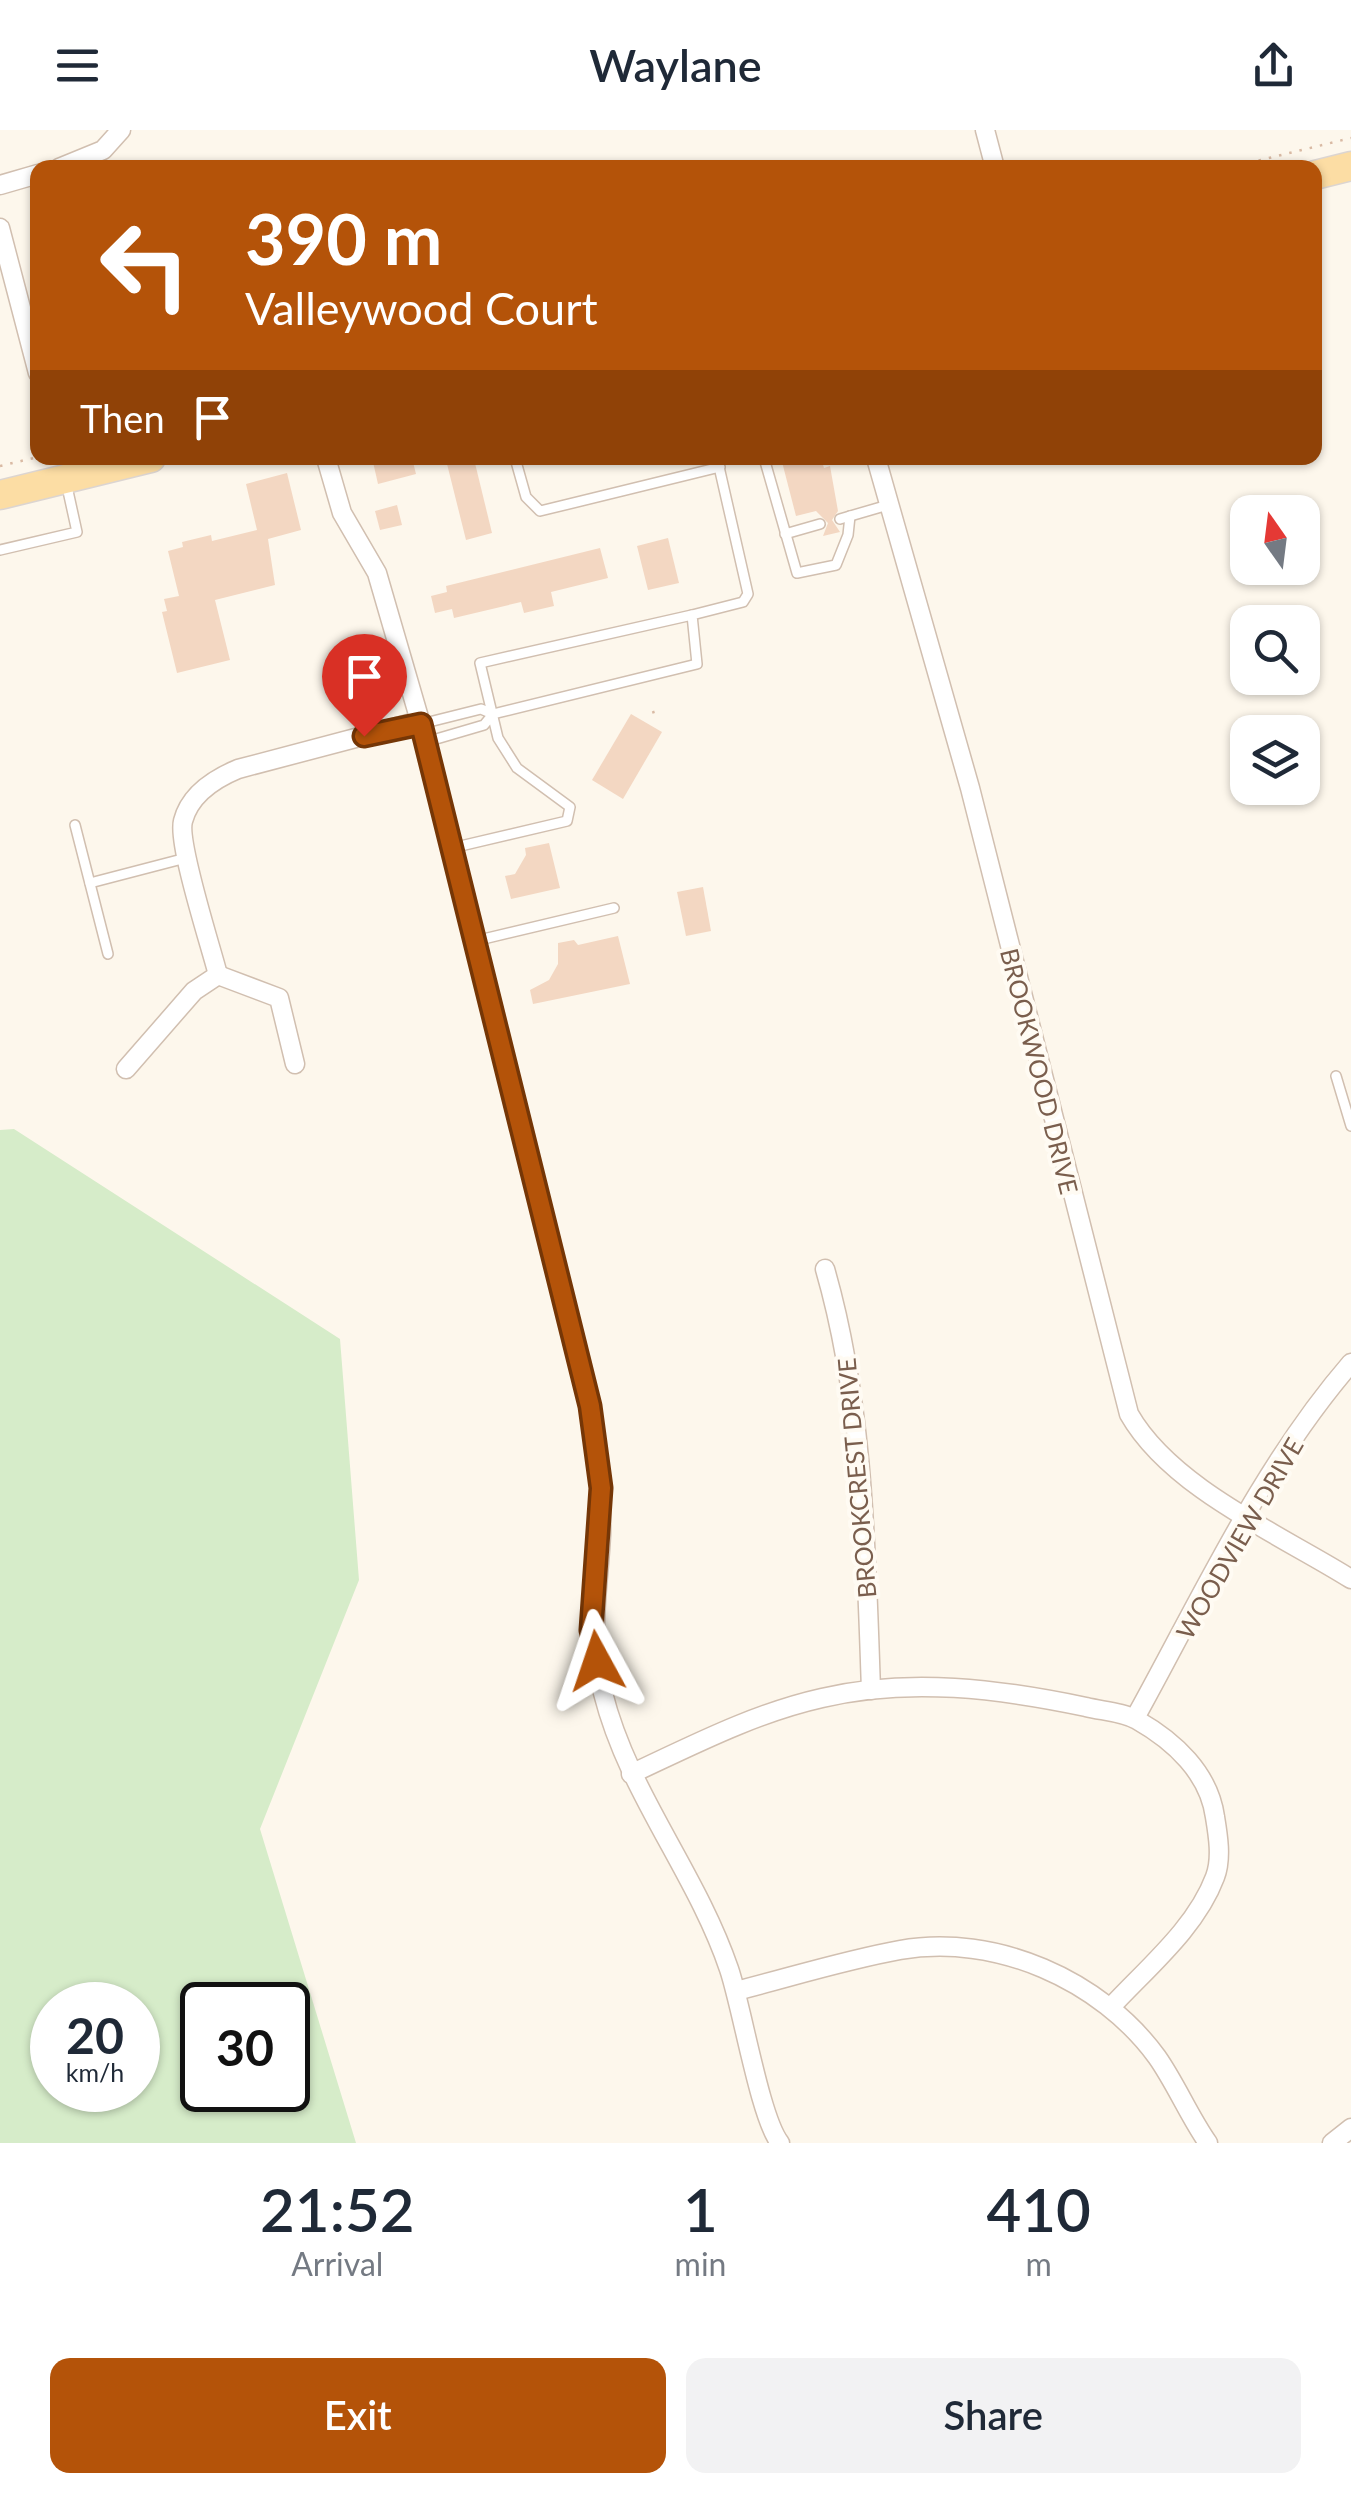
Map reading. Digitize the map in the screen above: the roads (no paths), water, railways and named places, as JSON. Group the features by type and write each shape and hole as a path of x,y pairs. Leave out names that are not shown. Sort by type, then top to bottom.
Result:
{"main road":[{"path":"1322,173 1351,166"},
{"path":"0,495 62,468 89,465"}],"street":[{"path":"79,160 103,150 121,130"},
{"path":"986,130 993,160"},
{"path":"0,184 30,176"},
{"path":"0,228 30,342"},
{"path":"328,465 342,513 377,573 422,729 590,1406 601,1488 591,1630 602,1692 631,1774 712,1918 736,1991 768,2117 780,2143"},
{"name":"BROOKWOOD DRIVE","path":"878,465 970,788 1120,1393 1142,1436 1161,1456 1246,1517 1351,1580"},
{"path":"218,975 182,831 184,818 203,789 218,778 422,729"},
{"path":"218,975 279,998 295,1064"},
{"path":"126,1069 194,992 218,975"},
{"name":"BROOKCREST DRIVE","path":"825,1269 838,1314 856,1431 871,1690"},
{"name":"WOODVIEW DRIVE","path":"1135,1718 1246,1517 1319,1403 1351,1363"},
{"path":"631,1774 762,1716 823,1697 871,1690 957,1687 1006,1692 1135,1718 1189,1759 1206,1784 1218,1840 1218,1872 1190,1922 1111,2006"},
{"path":"736,1991 902,1950 963,1946 1048,1970 1111,2006 1156,2056 1208,2143"},
{"path":"1332,2143 1351,2128"}],"lane":[{"path":"518,465 526,497 540,511 707,465"},
{"path":"452,848 567,821 570,807 517,768 498,738 480,663 744,602 748,594 719,465"},
{"path":"766,465 797,573 836,565 848,535 845,518 888,505"},
{"path":"0,550 78,532 62,468"},
{"path":"785,534 820,524"},
{"path":"422,729 480,709 493,714 697,664 692,615"},
{"path":"422,729 484,725 493,714"},
{"path":"75,825 108,954"},
{"path":"90,883 188,857"},
{"path":"475,942 614,908"},
{"path":"1336,1076 1351,1126"}]}
